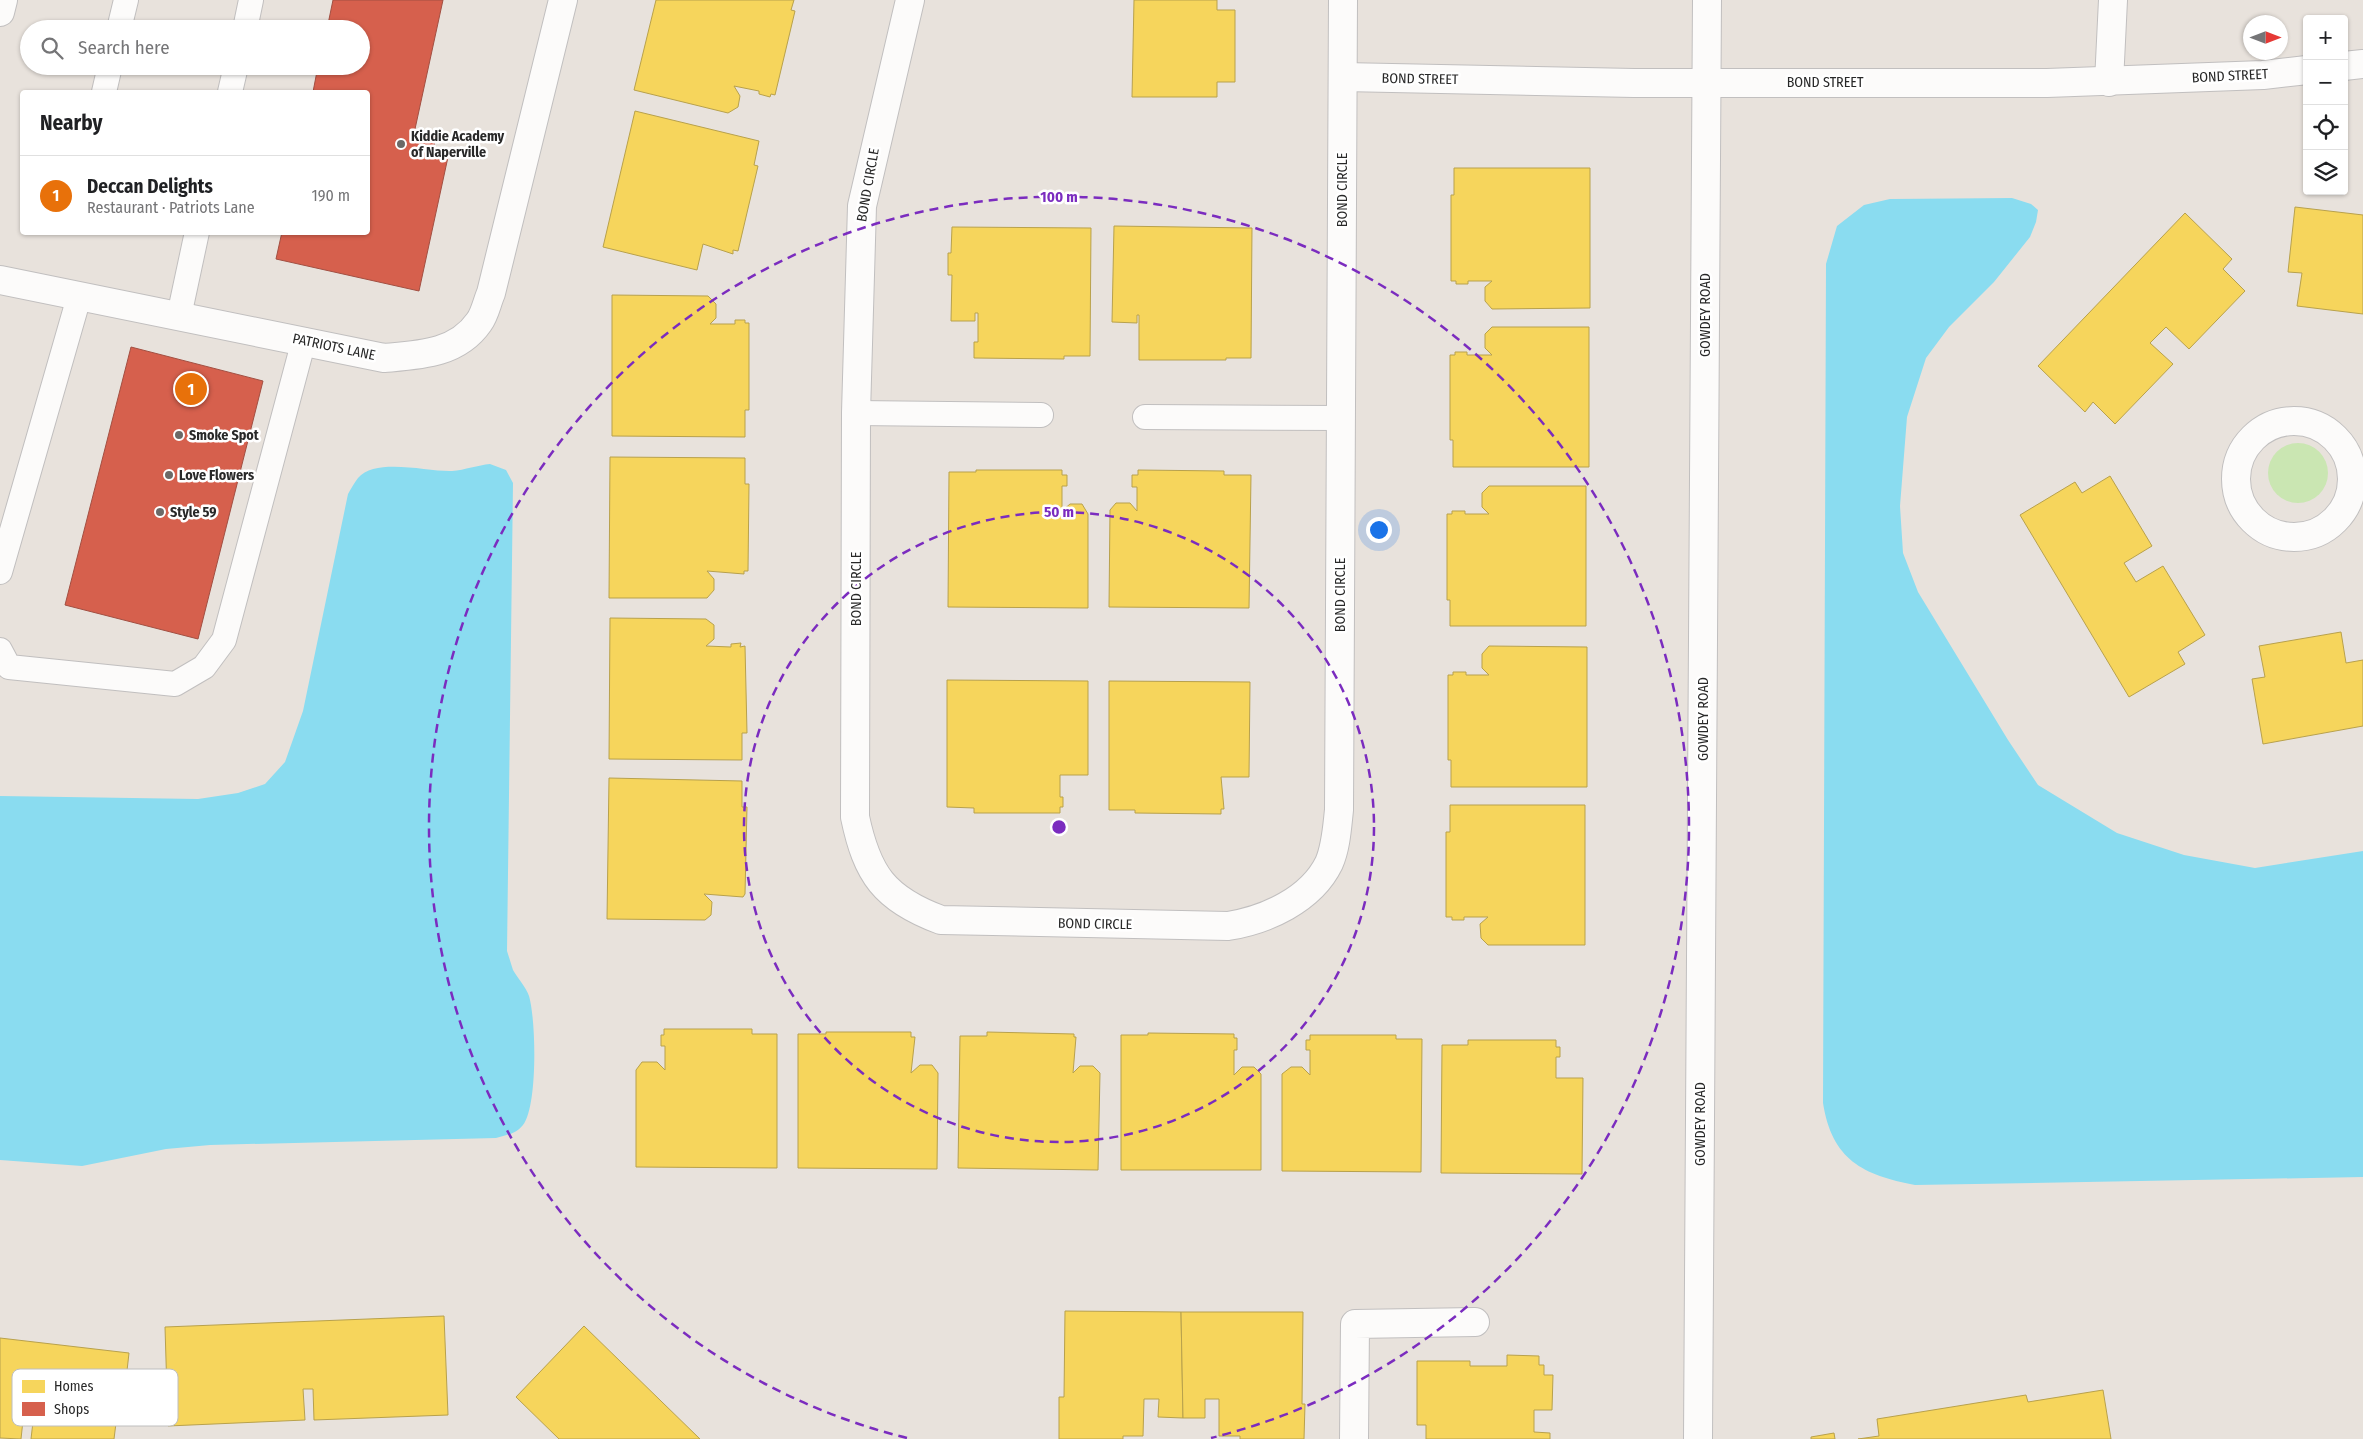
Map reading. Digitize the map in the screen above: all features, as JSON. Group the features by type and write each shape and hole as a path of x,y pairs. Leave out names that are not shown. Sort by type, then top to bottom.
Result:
{"street":[{"path":"0,12 3,0"},
{"name":"PATRIOTS LANE","path":"0,280 304,340 384,358 429,354 464,340 480,321 491,293 563,0"},
{"name":"BOND CIRCLE","path":"910,0 862,206 856,413 855,817 862,849 877,877 899,899 921,913 941,920 1228,926 1263,917 1284,908 1315,882 1328,864 1336,842 1339,810 1343,0"},
{"name":"GOWDEY ROAD","path":"1698,1439 1708,0"},
{"path":"2109,82 2113,0"},
{"path":"2348,66 2363,64"},
{"name":"BOND STREET","path":"1343,77 1634,82 2109,82 2263,75 2303,70"},
{"path":"2300,421 2318,426 2334,437 2346,452 2357,490 2332,523 2316,533 2297,537 2278,535 2261,527 2247,513 2239,496 2236,477 2240,458 2249,442 2264,429 2281,422 2300,421"},
{"path":"1354,1439 1355,1324 1476,1322"}],"lane":[{"path":"121,20 126,0"},
{"path":"247,20 252,0"},
{"path":"104,90 108,75"},
{"path":"230,90 234,75"},
{"path":"179,316 196,235"},
{"path":"0,572 79,297"},
{"path":"0,650 10,667 175,684 204,667 224,640 304,340"},
{"path":"856,413 1041,415"},
{"path":"1145,417 1341,418"}],"green space":[{"path":"2292,443 2304,443 2315,448 2323,456 2328,467 2326,485 2315,498 2304,503 2292,503 2281,498 2273,490 2268,479 2268,467 2273,456 2281,448"}],"water":[{"path":"2012,198 2031,204 2038,210 2030,237 1994,282 1949,327 1926,358 1907,417 1900,506 1903,553 1918,592 2008,740 2038,785 2117,833 2184,855 2255,868 2363,851 2363,1177 1915,1185 1880,1176 1865,1170 1853,1162 1842,1151 1827,1122 1823,1103 1826,264 1837,226 1864,205 1890,199"},
{"path":"490,464 506,470 513,483 507,951 513,970 529,996 533,1023 533,1082 528,1115 523,1125 514,1132 496,1138 210,1145 166,1149 82,1166 0,1160 0,796 198,799 238,793 265,784 285,762 303,711 348,494 358,478 366,472 377,468 403,467 452,471"}],"building: Homes":[{"path":"656,0 794,0 791,10 795,11 775,95 771,94 770,97 759,94 759,91 734,86 740,96 738,107 728,113 634,90"},
{"path":"1134,0 1217,0 1217,10 1235,10 1235,82 1217,82 1217,97 1132,97"},
{"path":"635,111 759,141 754,165 758,166 738,251 733,250 733,254 703,244 697,270 603,247"},
{"path":"1454,168 1590,168 1590,308 1492,309 1485,301 1485,287 1492,281 1468,281 1468,284 1456,284 1456,281 1451,281 1451,195 1454,195"},
{"path":"2295,207 2363,215 2363,314 2297,306 2302,273 2288,272"},
{"path":"2185,213 2232,259 2223,269 2245,291 2189,349 2166,327 2150,343 2173,364 2115,424 2093,402 2085,412 2038,366"},
{"path":"1114,226 1252,228 1251,358 1226,358 1226,360 1139,360 1139,315 1137,315 1137,323 1112,322"},
{"path":"952,227 1091,228 1090,356 1064,356 1064,359 974,358 974,342 978,342 978,313 975,313 975,321 951,321 952,275 948,275 948,253 951,253"},
{"path":"612,295 708,296 716,304 716,318 710,324 735,324 735,320 745,320 745,323 749,323 749,410 745,410 745,437 612,436"},
{"path":"1492,327 1589,327 1589,467 1453,467 1453,440 1450,440 1450,355 1455,355 1455,352 1467,352 1467,355 1492,355 1485,348 1485,334"},
{"path":"610,457 745,458 745,484 749,484 748,571 744,571 744,574 707,571 714,579 714,590 707,598 609,598"},
{"path":"976,470 1062,470 1062,475 1067,475 1067,486 1062,486 1062,511 1070,504 1082,504 1088,514 1088,608 948,607 949,472 976,472"},
{"path":"1138,470 1224,471 1224,475 1251,475 1249,608 1109,607 1110,510 1116,503 1130,503 1137,511 1137,487 1132,487 1132,475 1138,475"},
{"path":"2110,476 2152,546 2124,563 2136,582 2163,566 2205,635 2178,652 2185,664 2129,697 2020,515 2075,482 2082,493"},
{"path":"1489,486 1586,486 1586,626 1450,626 1450,600 1447,600 1447,514 1452,514 1452,511 1465,511 1465,514 1489,514 1482,507 1482,493"},
{"path":"610,618 706,619 714,625 714,639 706,646 731,647 731,644 741,643 740,647 745,646 747,733 742,733 742,760 609,759"},
{"path":"2341,632 2346,663 2363,660 2363,726 2263,744 2252,679 2265,677 2259,646"},
{"path":"1489,646 1587,647 1587,787 1451,787 1451,760 1448,760 1448,675 1453,675 1453,672 1466,672 1466,675 1489,675 1482,668 1482,654"},
{"path":"947,680 1088,681 1088,775 1060,775 1060,797 1063,797 1063,807 1060,807 1060,813 974,813 974,808 947,807"},
{"path":"1109,681 1250,682 1249,777 1221,777 1224,809 1221,809 1221,814 1135,813 1135,810 1109,810"},
{"path":"609,778 742,781 742,807 747,807 745,894 743,897 704,894 712,902 711,915 705,920 607,919"},
{"path":"1450,805 1585,805 1585,945 1488,945 1481,938 1480,924 1488,917 1464,917 1464,920 1452,920 1452,917 1446,917 1446,832 1450,832"},
{"path":"664,1029 752,1029 752,1034 777,1034 777,1168 636,1167 636,1070 642,1062 657,1062 665,1070 665,1046 661,1046 661,1035 664,1035"},
{"path":"826,1032 911,1032 911,1037 915,1037 911,1073 920,1065 932,1065 938,1073 937,1169 798,1168 798,1034 826,1034"},
{"path":"987,1032 1074,1034 1074,1037 1076,1037 1073,1073 1080,1066 1093,1066 1100,1073 1098,1170 958,1168 960,1036 987,1036"},
{"path":"1148,1033 1234,1034 1234,1038 1237,1038 1237,1050 1234,1050 1234,1075 1242,1067 1254,1067 1261,1074 1261,1170 1121,1170 1121,1035 1148,1035"},
{"path":"1310,1035 1396,1035 1396,1039 1422,1039 1421,1172 1282,1171 1282,1074 1291,1067 1302,1067 1310,1075 1310,1050 1306,1050 1306,1040 1310,1040"},
{"path":"1468,1040 1556,1040 1556,1047 1560,1047 1560,1057 1556,1057 1556,1078 1583,1078 1582,1174 1441,1173 1442,1045 1468,1045"},
{"path":"1065,1311 1181,1312 1183,1418 1158,1417 1159,1399 1144,1399 1143,1436 1123,1436 1123,1439 1059,1439 1059,1397 1064,1397"},
{"path":"1181,1312 1303,1312 1302,1404 1305,1404 1304,1439 1240,1439 1240,1436 1219,1436 1219,1399 1205,1399 1205,1418 1183,1418"},
{"path":"444,1316 448,1415 314,1420 313,1389 303,1389 305,1420 178,1426 178,1369 166,1369 165,1327"},
{"path":"584,1326 700,1439 559,1439 516,1397"},
{"path":"0,1338 129,1353 127,1369 12,1369 12,1426 22,1426 21,1439 0,1438"},
{"path":"1507,1355 1539,1356 1539,1365 1544,1365 1544,1375 1553,1375 1552,1410 1534,1410 1534,1432 1550,1433 1550,1439 1426,1439 1426,1425 1417,1425 1417,1361 1470,1361 1470,1366 1507,1366"},
{"path":"2103,1390 2111,1439 1858,1439 1879,1436 1877,1419 2026,1395 2028,1402"},
{"path":"32,1426 116,1426 114,1439 31,1439"},
{"path":"1834,1433 1835,1439 1811,1439 1811,1437"}],"building: Shops":[{"name":"Kiddie Academy of Naperville","path":"333,0 443,0 415,129 437,134 432,153 448,157 419,291 276,259 281,235 370,235 370,90 313,90 316,75 370,75 370,20 329,20"},
{"path":"131,347 263,381 198,639 65,605"}],"place":[{"name":"Kiddie Academy of Naperville","path":"401,144"},
{"name":"Deccan Delights","path":"191,389"},
{"name":"Smoke Spot","path":"179,435"},
{"name":"Love Flowers","path":"169,475"},
{"name":"Style 59","path":"160,512"}]}
